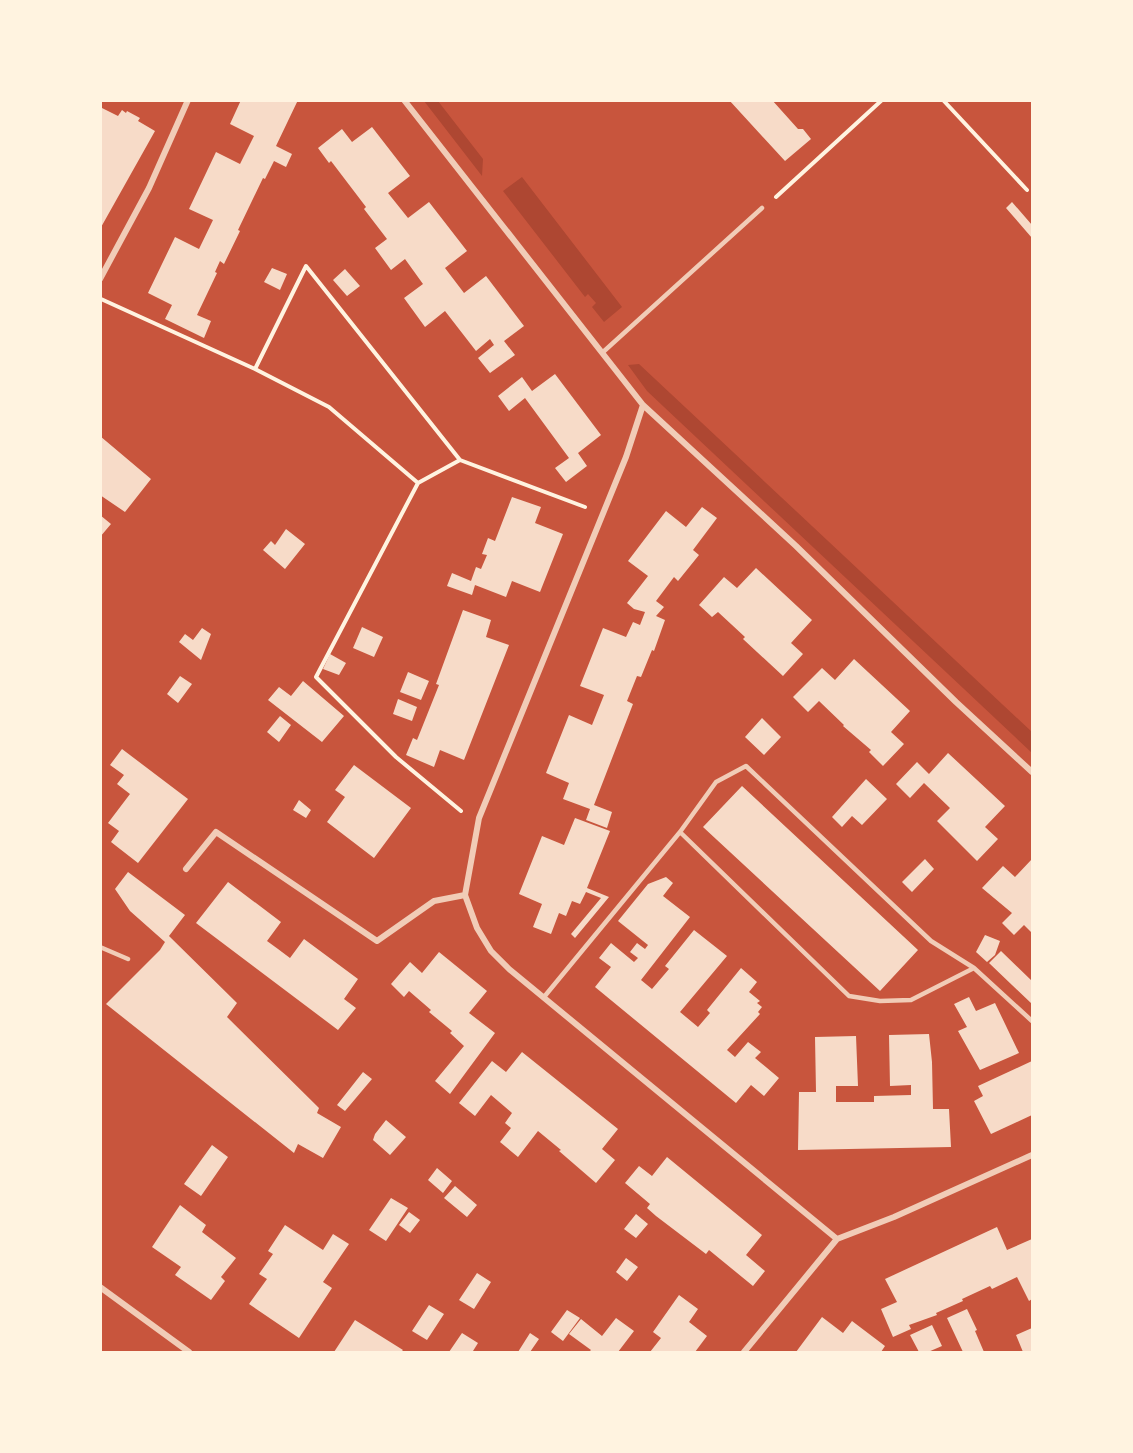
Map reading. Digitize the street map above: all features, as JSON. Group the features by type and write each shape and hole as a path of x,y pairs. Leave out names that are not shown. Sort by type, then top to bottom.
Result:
{"street":[{"path":"100,279 149,188 188,100"},
{"path":"404,100 643,405 796,546 956,702 1032,771"},
{"path":"643,405 626,457 479,818 465,896 477,928 490,951 509,969 837,1239"},
{"path":"186,869 216,832 377,941 434,901 465,896"},
{"path":"744,1353 837,1239 894,1217 1032,1155"},
{"path":"100,1287 189,1353"}],"lane":[{"path":"602,353 762,208"},
{"path":"544,998 680,832 716,782 746,766 931,940 974,968 1032,1021"},
{"path":"680,832 849,996 880,1001 911,1000 974,968"},
{"path":"100,947 128,959"}],"path":[{"path":"762,208 882,100"},
{"path":"943,100 1027,190"},
{"path":"255,369 306,266 460,460 603,514"},
{"path":"100,298 255,369 329,407 418,483"},
{"path":"460,460 418,483 316,677 396,757 478,825"}],"shaded area":[{"path":"424,101 438,101 483,159 482,176"},
{"path":"522,177 622,307 604,322 592,307 596,303 588,294 585,297 503,191"},
{"path":"639,364 1032,732 1032,753 647,391 628,365"}],"building":[{"path":"241,100 298,100 276,146 292,154 286,167 274,161 265,179 263,178 224,264 220,261 215,272 217,273 197,315 211,321 204,338 165,319 172,305 148,293 175,237 199,249 213,220 189,209 216,152 240,164 254,136 230,124"},
{"path":"729,100 772,100 798,129 803,129 811,139 785,161"},
{"path":"100,107 118,116 122,110 126,113 127,111 140,118 138,121 155,131 100,229"},
{"path":"372,127 410,176 388,193 408,218 429,202 467,251 445,268 464,293 486,276 524,326 504,341 515,355 490,373 478,358 494,345 490,339 476,351 445,311 425,327 404,298 423,284 405,259 391,270 375,248 387,239 364,209 366,207 331,161 329,163 318,148 342,129 352,142"},
{"path":"1012,202 1032,225 1032,238 1006,208"},
{"path":"272,268 287,274 280,290 264,282"},
{"path":"345,269 360,286 347,296 333,280"},
{"path":"555,374 601,435 578,453 587,466 566,482 555,468 569,458 525,398 509,411 498,396 522,377 532,391"},
{"path":"100,436 151,479 125,512 100,495"},
{"path":"512,497 541,507 535,523 563,534 540,592 512,581 506,597 475,585 472,595 447,586 452,573 471,581 476,567 481,569 487,555 482,554 488,538 495,541"},
{"path":"702,507 717,518 693,550 699,555 678,581 674,577 656,601 664,607 656,616 665,620 654,651 652,650 641,677 637,676 627,701 633,704 594,805 612,812 607,828 586,820 590,809 563,799 569,783 546,773 569,715 592,725 604,695 580,686 603,628 626,637 633,622 640,625 645,612 634,609 627,603 648,576 628,561 666,511 686,527"},
{"path":"100,515 111,524 100,537"},
{"path":"286,529 305,544 285,569 263,550 271,541 275,545"},
{"path":"756,568 812,620 791,643 803,654 783,676 718,612 712,617 699,605 724,577 737,588"},
{"path":"463,610 491,620 486,637 509,645 464,760 440,750 434,767 406,755 413,738 417,740 439,685 436,684"},
{"path":"362,627 383,637 374,657 353,648"},
{"path":"202,628 211,634 201,660 179,642 185,634 193,640"},
{"path":"330,654 346,663 339,675 323,669"},
{"path":"854,659 910,711 891,732 904,744 883,766 869,752 871,750 819,701 808,712 793,697 822,668 835,680"},
{"path":"408,672 429,681 421,700 400,692"},
{"path":"180,676 192,684 178,703 167,694"},
{"path":"303,681 344,716 322,742 268,700 279,687 291,696"},
{"path":"398,699 417,707 412,721 393,714"},
{"path":"280,716 291,725 279,742 267,732"},
{"path":"762,718 781,737 764,755 745,737"},
{"path":"122,749 188,799 138,863 111,842 119,831 108,823 130,794 117,784 124,775 110,765"},
{"path":"948,753 1005,806 985,827 998,839 977,861 937,821 950,808 924,783 910,798 896,784 917,762 929,774"},
{"path":"354,765 411,808 374,858 327,822 345,797 335,790"},
{"path":"866,779 887,799 862,825 852,816 842,827 832,817"},
{"path":"742,786 918,950 880,991 703,827"},
{"path":"299,800 311,810 306,818 293,810"},
{"path":"575,818 610,831 587,888 609,897 575,938 571,934 601,898 586,892 580,904 572,901 566,916 559,913 551,934 533,927 542,904 519,894 542,836 564,845"},
{"path":"925,859 934,869 912,892 902,882"},
{"path":"1032,859 1032,933 1024,925 1014,935 1002,923 1012,913 982,888 1003,866 1015,877"},
{"path":"128,872 185,915 169,936 237,1003 227,1017 319,1108 317,1113 341,1127 323,1158 298,1144 294,1153 106,1004 160,950 165,942 130,911 115,889"},
{"path":"666,877 673,883 663,896 690,917 641,980 652,989 669,969 665,966 694,930 727,956 680,1012 698,1027 710,1013 707,1010 741,968 757,982 749,992 760,1001 757,1003 762,1007 758,1012 760,1014 727,1050 735,1057 748,1042 761,1052 755,1058 779,1078 764,1096 751,1085 736,1103 595,987 611,967 599,958 611,943 634,962 638,958 630,952 637,943 645,949 648,945 618,921 648,884"},
{"path":"228,882 281,922 267,941 290,958 304,939 358,979 344,999 356,1008 338,1030 196,923"},
{"path":"985,935 1000,941 995,955 987,962 976,952"},
{"path":"1001,951 1032,981 1032,1004 989,963"},
{"path":"439,952 487,991 469,1013 495,1033 450,1094 435,1081 464,1046 450,1033 452,1031 429,1012 431,1010 409,991 404,997 391,984 410,962 422,973"},
{"path":"969,997 976,1011 995,1003 1019,1053 980,1070 958,1031 967,1027 954,1004"},
{"path":"929,1034 933,1109 949,1109 951,1147 798,1150 799,1092 816,1092 815,1037 856,1036 858,1086 836,1086 836,1102 874,1102 874,1096 911,1095 911,1085 890,1086 889,1035"},
{"path":"522,1052 618,1129 602,1149 615,1160 596,1183 538,1131 518,1157 500,1142 511,1128 505,1123 512,1113 491,1095 475,1116 459,1103 492,1061 506,1072"},
{"path":"1032,1061 1032,1115 991,1134 974,1101 983,1096 978,1086"},
{"path":"363,1072 372,1079 345,1111 337,1105"},
{"path":"386,1120 406,1137 390,1155 373,1140"},
{"path":"212,1145 228,1157 201,1196 184,1184"},
{"path":"667,1157 762,1235 746,1255 765,1271 753,1286 709,1250 706,1254 656,1216 647,1208 650,1204 625,1183 639,1166 652,1176"},
{"path":"437,1168 452,1181 443,1193 428,1180"},
{"path":"455,1186 477,1205 467,1217 444,1198"},
{"path":"391,1198 408,1208 386,1241 369,1230"},
{"path":"180,1205 206,1225 202,1232 236,1258 221,1277 225,1281 211,1300 175,1275 181,1267 152,1247"},
{"path":"409,1212 420,1220 410,1233 399,1225"},
{"path":"636,1214 648,1224 636,1238 624,1229"},
{"path":"285,1225 323,1250 333,1234 349,1244 323,1282 332,1288 299,1338 249,1304 267,1279 259,1274 273,1254 268,1251"},
{"path":"997,1227 1007,1250 1032,1239 1032,1299 1029,1301 1017,1277 992,1289 990,1286 962,1299 963,1301 936,1313 937,1315 909,1325 911,1329 893,1337 881,1309 897,1302 885,1279"},
{"path":"626,1258 638,1267 627,1281 616,1272"},
{"path":"477,1273 491,1282 474,1309 459,1300"},
{"path":"679,1295 698,1309 689,1322 707,1336 695,1352 650,1352 661,1338 653,1332"},
{"path":"429,1305 444,1314 427,1340 412,1331"},
{"path":"967,1309 984,1352 963,1352 947,1318"},
{"path":"567,1310 580,1318 563,1341 551,1332"},
{"path":"822,1317 843,1333 852,1321 885,1346 881,1352 796,1352"},
{"path":"616,1318 634,1331 618,1352 589,1352 591,1350 569,1334 581,1319 602,1336"},
{"path":"355,1320 403,1350 401,1352 334,1352"},
{"path":"932,1325 942,1346 928,1352 919,1352 910,1335"},
{"path":"1032,1328 1032,1352 1023,1352 1016,1335"},
{"path":"462,1333 478,1343 473,1351 476,1352 449,1352"},
{"path":"530,1333 539,1339 530,1352 518,1352"}]}
